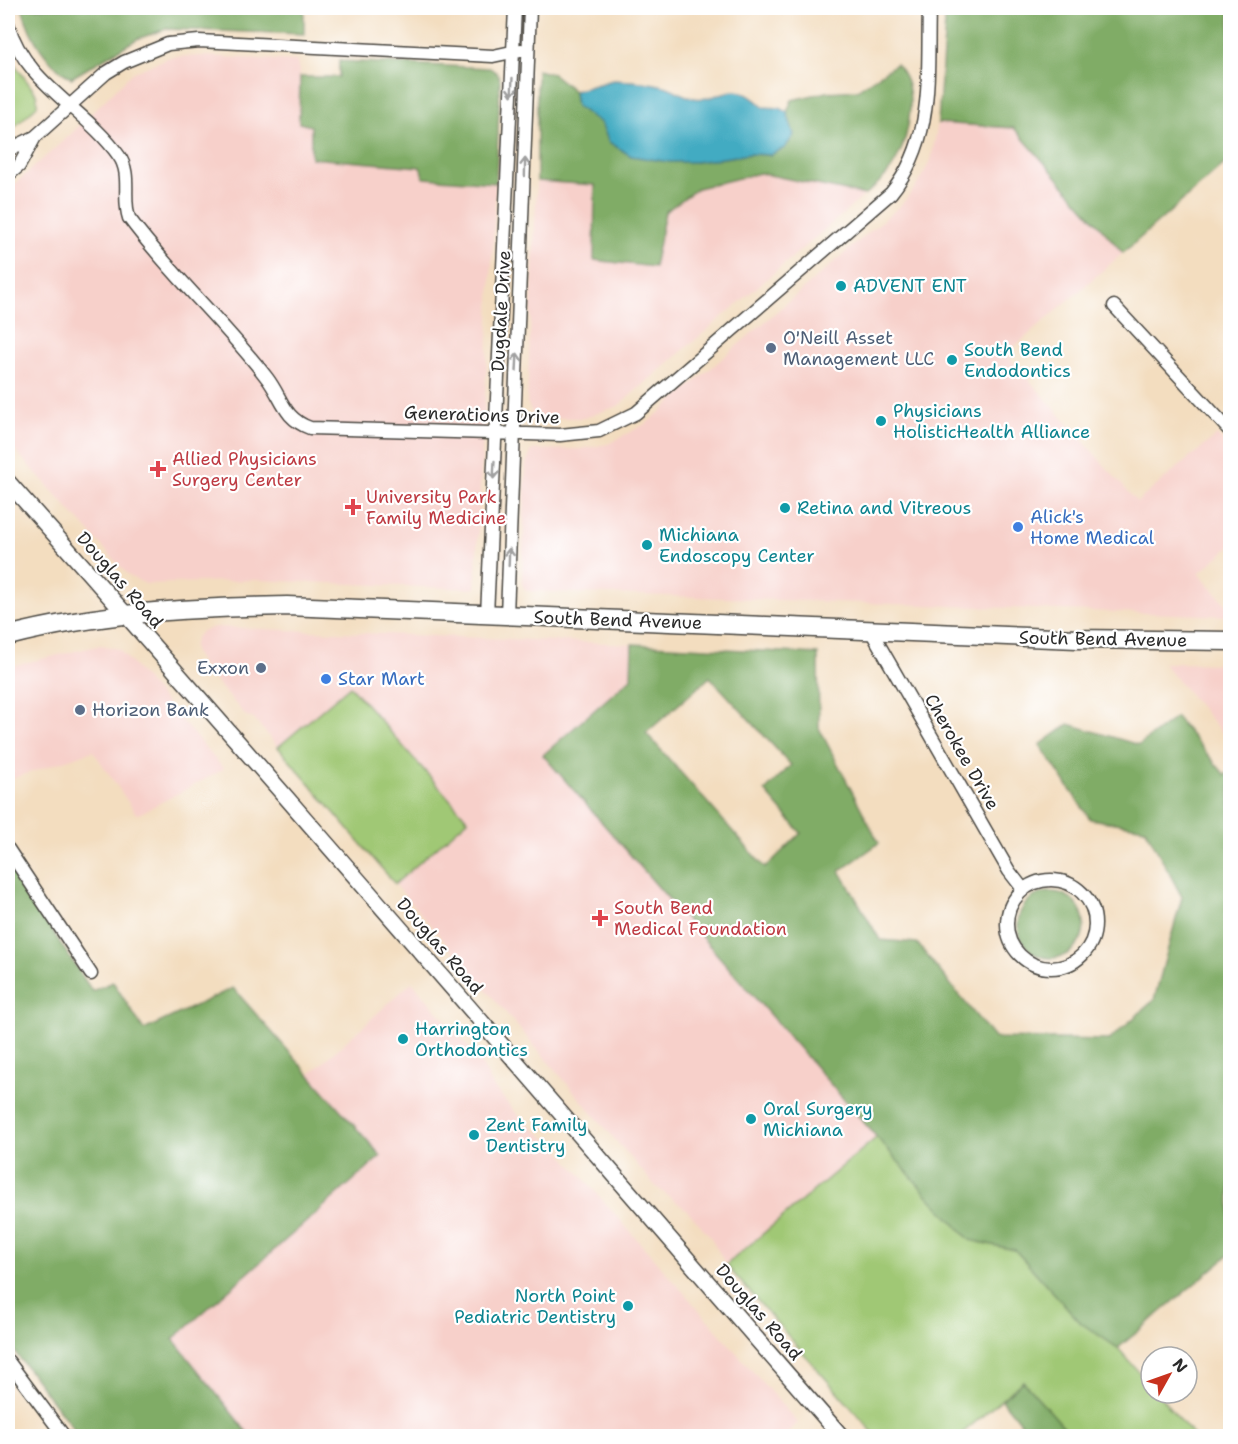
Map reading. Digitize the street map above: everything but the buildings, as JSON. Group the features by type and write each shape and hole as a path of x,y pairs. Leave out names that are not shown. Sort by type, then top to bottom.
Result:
{"main road":[{"name":"South Bend Avenue","path":"8,636 86,618 208,607 287,606 1077,639 1230,641"}],"street":[{"name":"Dugdale Drive","path":"487,615 515,8"},
{"name":"Dugdale Drive","path":"507,615 530,8"},
{"name":"Generations Drive","path":"8,24 27,64 69,107 95,128 120,157 125,167 125,208 129,219 268,379 290,418 297,423 310,428 585,434 599,431 628,418 891,193 912,164 924,124 929,8"},
{"path":"8,150 35,137 106,73 124,62 168,44 198,41 493,56 528,48"},
{"path":"8,175 19,166 35,137"},
{"path":"1114,306 1230,431"},
{"name":"Douglas Road","path":"8,482 305,818 841,1437"},
{"name":"Cherokee Drive","path":"871,631 1009,871 1023,890"},
{"path":"8,849 91,974"},
{"path":"1046,880 1059,880 1081,891 1091,907 1095,925 1088,949 1078,959 1053,968 1033,964 1016,951 1007,926 1008,912 1023,890 1046,880"},
{"path":"8,1361 64,1437"}],"shaded area":[{"path":"204,56 297,61 300,77 299,123 311,126 312,158 420,167 424,178 496,183 475,589 255,580 146,584 129,576 8,442 8,190 71,134 132,73 170,57"},
{"path":"938,123 1014,128 1123,253 1006,354 1137,502 1217,435 1230,450 1230,547 1199,573 1230,609 1230,616 526,591 522,584 526,463 532,450 581,449 608,444 647,423 902,204 917,185 931,160"},
{"path":"760,173 865,195 618,406 584,418 537,418 533,415 527,402 537,181 595,185 594,260 654,266 665,212 698,188"},
{"path":"215,627 632,644 631,678 543,755 877,1137 726,1265 710,1236 686,1209 656,1187 395,884 468,819 350,686 278,747 254,719 246,716 203,667 196,655 193,647 197,636 202,631"},
{"path":"101,645 119,649 224,769 137,815 93,751 8,780 8,667"},
{"path":"1163,663 1230,664 1230,742"},
{"path":"412,982 479,1059 494,1088 520,1117 556,1147 798,1423 783,1436 250,1436 236,1420 172,1339 380,1156 309,1075"}],"green space":[{"path":"22,8 304,8 304,34 166,29 137,39 71,78 62,72 40,48 29,29"},
{"path":"946,8 1230,8 1230,159 1123,253 1014,128 938,123"},
{"path":"8,55 37,95 37,106 8,133"},
{"path":"339,61 490,68 498,74 500,80 496,183 424,178 420,167 311,158 311,126 299,123 300,77 339,77"},
{"path":"896,64 903,73 910,97 905,138 893,166 882,180 865,195 760,173 698,188 665,212 654,267 594,260 595,185 537,181 537,70 553,74 574,91 576,106 601,123 609,142 696,162 750,154 770,155 793,135 787,112 792,100 827,92 857,90"},
{"path":"632,644 818,654 819,728 879,843 840,871 880,940 917,943 994,1038 1109,1040 1154,1000 1182,897 1145,828 1090,819 1040,745 1069,724 1139,745 1176,717 1225,775 1230,771 1230,1254 1118,1348 1081,1323 1015,1250 970,1240 929,1197 543,755 631,678","holes":["710,677 791,765 765,791 801,833 765,868 646,733"]},
{"path":"350,686 468,820 395,884 278,747"},
{"path":"8,864 92,991 113,982 144,1030 233,988 381,1156 173,1339 250,1436 79,1436 8,1343"},
{"path":"1051,892 1064,895 1074,902 1081,912 1084,925 1081,938 1074,948 1064,955 1051,958 1038,955 1028,948 1021,938 1018,925 1021,912 1028,902 1038,895"},
{"path":"877,1137 970,1240 1015,1250 1081,1323 1118,1348 1139,1372 1139,1405 1167,1405 1194,1436 1072,1436 1023,1381 959,1436 876,1436 726,1265"},
{"path":"1023,1381 1072,1436 1031,1436 1002,1400"}],"water":[{"path":"613,80 658,84 694,98 712,97 734,91 742,92 763,107 780,108 787,112 794,135 785,148 770,155 750,154 696,162 669,162 631,156 609,142 601,123 576,106 574,91"}],"place":[{"name":"ADVENT ENT","path":"841,286"},
{"name":"O'Neill Asset Management LLC","path":"771,348"},
{"name":"South Bend Endodontics","path":"952,360"},
{"name":"Physicians HolisticHealth Alliance","path":"881,421"},
{"name":"Allied Physicians Surgery Center","path":"158,469"},
{"name":"University Park Family Medicine","path":"353,507"},
{"name":"Retina and Vitreous","path":"785,508"},
{"name":"Alick's Home Medical","path":"1018,527"},
{"name":"Michiana Endoscopy Center","path":"647,545"},
{"name":"Exxon","path":"261,668"},
{"name":"Star Mart","path":"326,679"},
{"name":"Horizon Bank","path":"80,710"},
{"name":"South Bend Medical Foundation","path":"600,918"},
{"name":"Harrington Orthodontics","path":"403,1039"},
{"name":"Oral Surgery Michiana","path":"751,1119"},
{"name":"Zent Family Dentistry","path":"474,1135"},
{"name":"North Point Pediatric Dentistry","path":"628,1306"}]}
